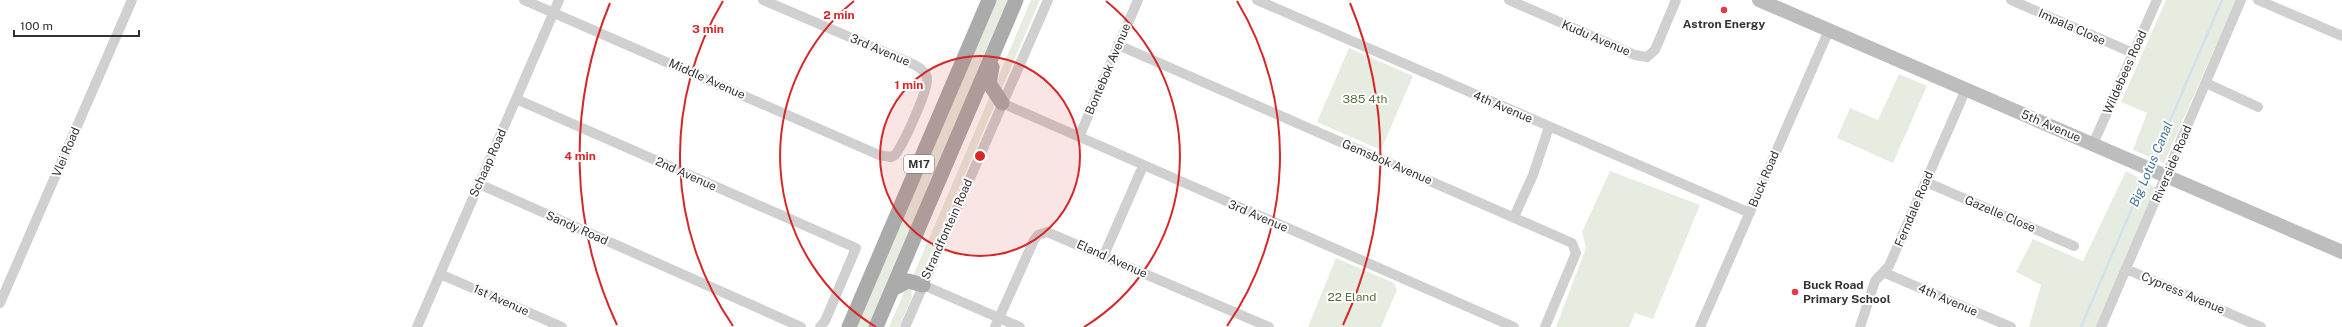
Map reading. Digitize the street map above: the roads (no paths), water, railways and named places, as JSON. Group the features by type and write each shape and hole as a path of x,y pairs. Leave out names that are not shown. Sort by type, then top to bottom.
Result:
{"main road":[{"name":"M17","path":"849,327 989,0"},
{"name":"M17","path":"876,327 1016,0"},
{"name":"5th Avenue","path":"1762,1 2342,252"},
{"path":"995,51 989,83 1002,103"},
{"path":"892,289 908,281 923,284"},
{"path":"873,327 887,303"}],"street":[{"name":"Vlei Road","path":"0,303 132,0"},
{"name":"Middle Avenue","path":"524,0 879,155 891,157"},
{"name":"Schaap Road","path":"417,327 559,0"},
{"name":"3rd Avenue","path":"763,0 915,65 927,76 925,92 899,150 891,157"},
{"name":"Strandfontein Road","path":"905,327 1048,0"},
{"name":"Bontebok Avenue","path":"1079,138 1138,0"},
{"name":"4th Avenue","path":"1257,0 1750,213"},
{"name":"Kudu Avenue","path":"1509,0 1635,55 1647,57 1655,50 1676,0"},
{"name":"Impala Close","path":"2011,0 2133,53"},
{"name":"Wildebees Road","path":"2093,144 2157,0"},
{"name":"Riverside Road","path":"2101,327 2126,269 2160,173 2206,84 2241,0"},
{"path":"2258,0 2342,36"},
{"name":"Buck Road","path":"1700,327 1828,30"},
{"name":"Gemsbok Avenue","path":"1118,45 1562,237 1572,243 1575,249 1574,258 1545,327"},
{"path":"2206,84 2258,107"},
{"name":"Ferndale Road","path":"1860,327 1875,281 1885,273 1966,90"},
{"name":"2nd Avenue","path":"516,99 856,248 825,321 820,327"},
{"name":"3rd Avenue","path":"1002,103 1079,138 1514,327"},
{"path":"1514,217 1533,175 1549,127"},
{"path":"1104,255 1143,166"},
{"name":"Gazelle Close","path":"1926,182 2074,246"},
{"name":"Sandy Road","path":"479,184 801,327"},
{"name":"Eland Avenue","path":"997,322 1038,235 1047,232 1053,233 1269,327"},
{"name":"Cypress Avenue","path":"2126,269 2261,327"},
{"name":"4th Avenue","path":"1885,273 2012,327"},
{"name":"1st Avenue","path":"440,274 562,327"},
{"path":"923,284 997,322 1020,327"}],"waterway":[{"name":"Big Lotus Canal","path":"2151,165 2222,0"},
{"name":"Big Lotus Canal","path":"2081,327 2147,173"}],"place":[{"name":"Astron Energy","path":"1724,10"},
{"name":"Buck Road Primary School","path":"1795,292"}],"park label":[{"name":"385 4th","path":"1365,99"},
{"name":"22 Eland","path":"1352,297"}]}
